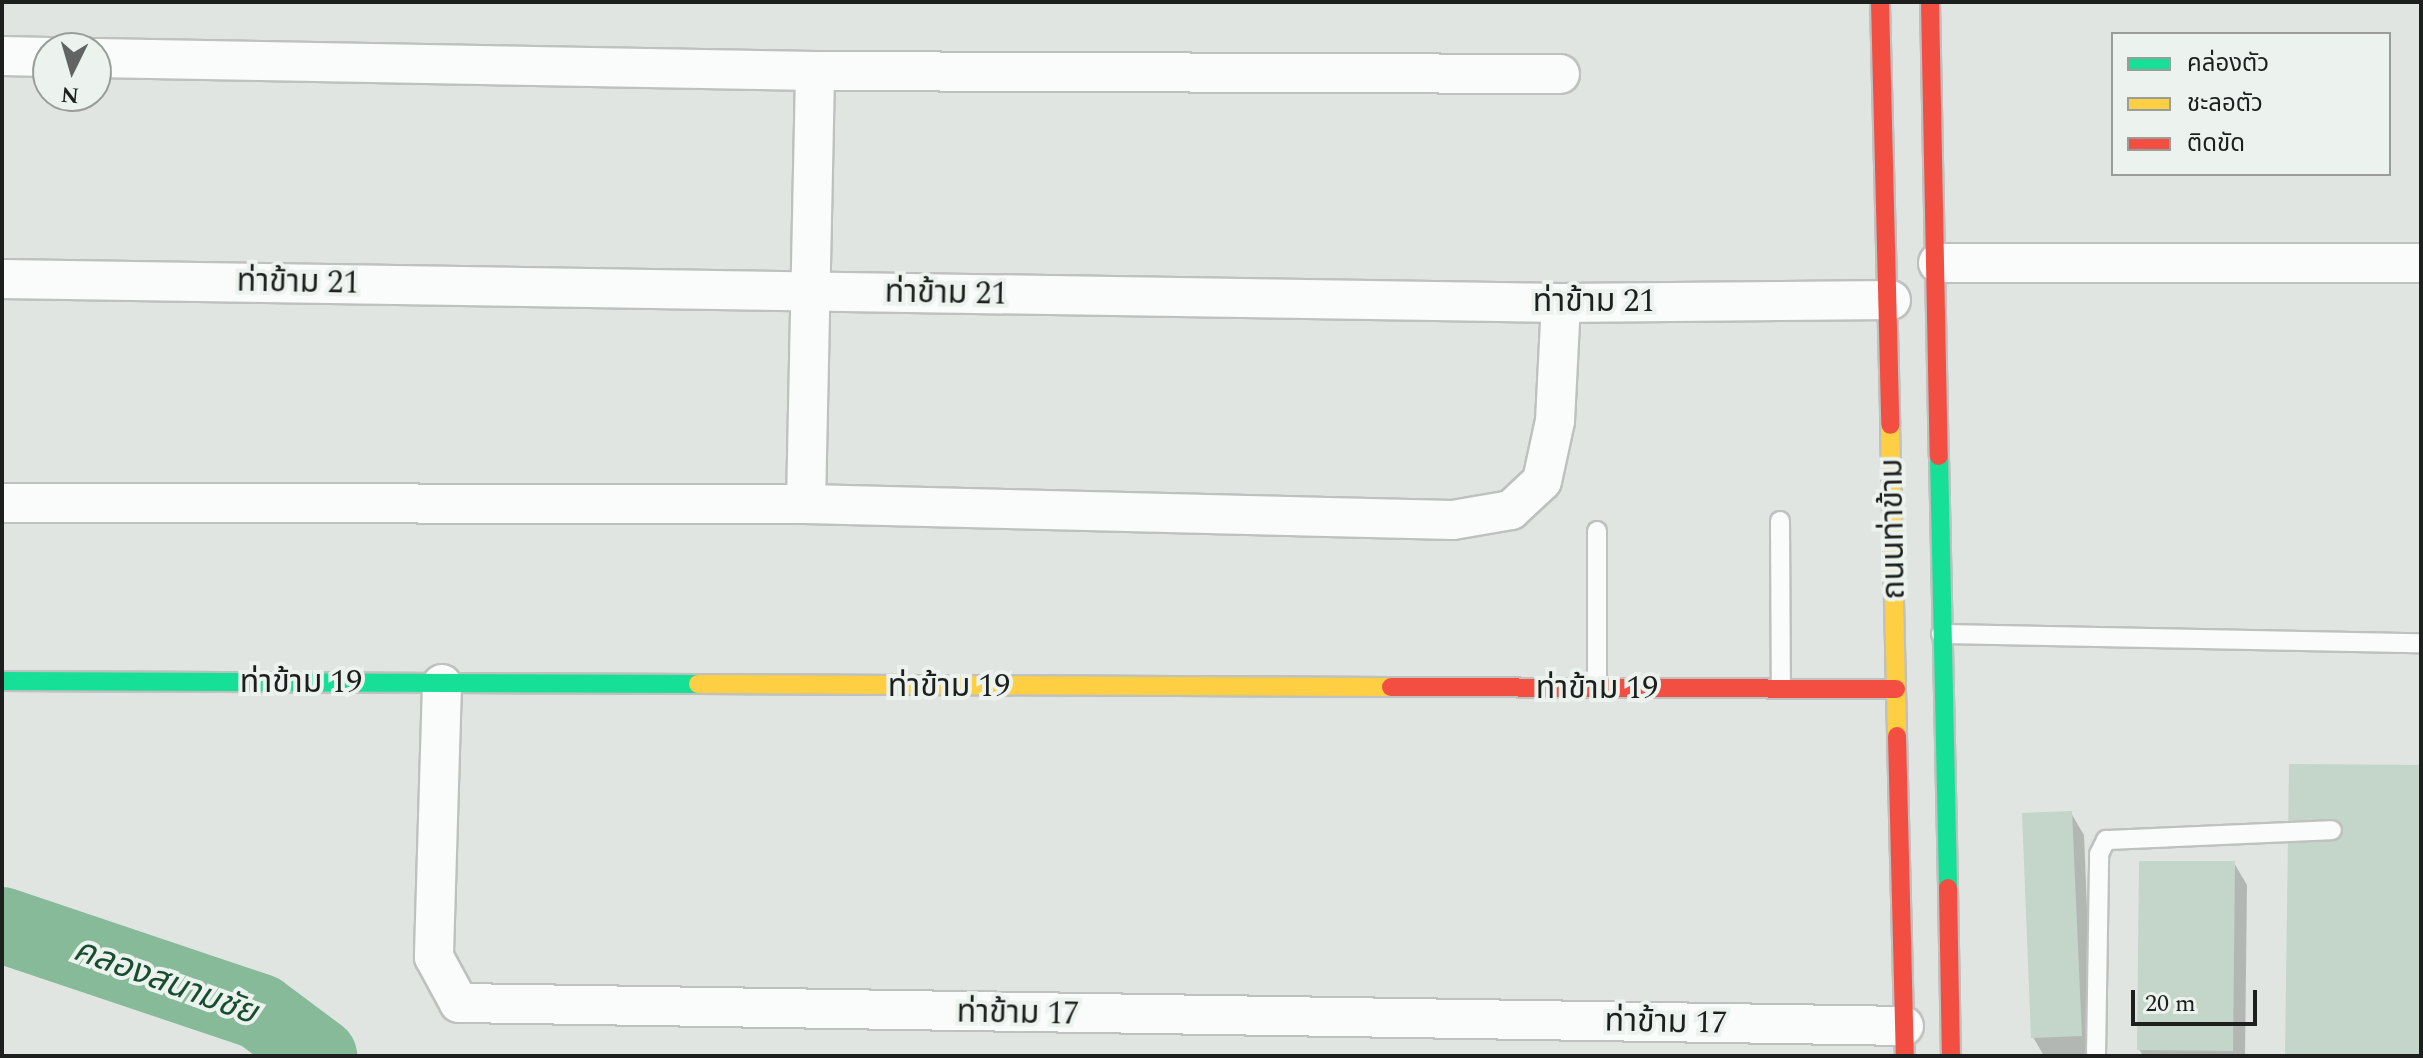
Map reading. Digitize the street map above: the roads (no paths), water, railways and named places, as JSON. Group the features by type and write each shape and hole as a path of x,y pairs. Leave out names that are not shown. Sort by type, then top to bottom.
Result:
{"street":[{"name":"ถนนท่าข้าม","path":"1880,2 1891,300 1904,1041"},
{"name":"ถนนท่าข้าม","path":"1930,2 1938,263 1941,634 1951,1056"},
{"path":"2,56 32,57"},
{"path":"112,58 815,71 1560,74"},
{"path":"806,504 813,291 815,71"},
{"path":"1938,263 2421,263"},
{"name":"ท่าข้าม 21","path":"2,279 1561,303 1891,300"},
{"path":"2,503 806,504 1453,520 1511,510 1542,481 1555,421 1561,303"},
{"name":"ท่าข้าม 19","path":"2,681 1597,691 1781,686 1896,689"},
{"name":"ท่าข้าม 17","path":"442,684 434,957 459,1003 1904,1041"}],"lane":[{"path":"1780,521 1781,686"},
{"path":"1597,531 1597,691"},
{"path":"1941,634 2421,643"},
{"path":"2096,1056 2099,854 2106,840 2332,830"}],"waterway":[{"name":"คลองสนามชัย","path":"2,925 260,1012 319,1056"}]}
